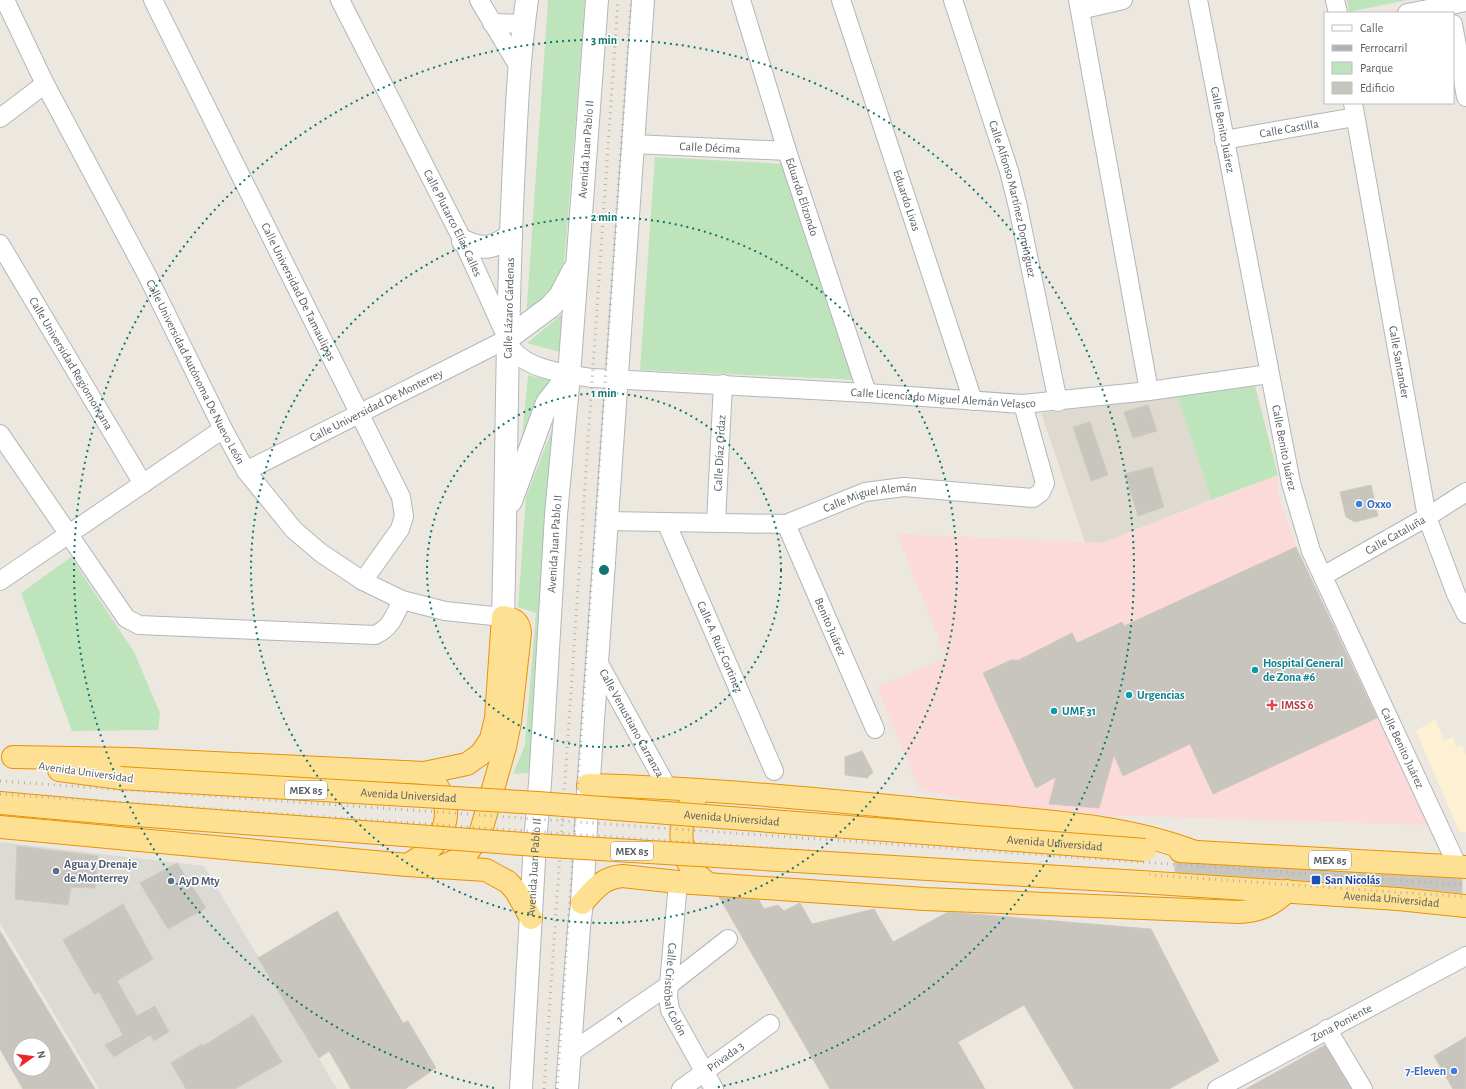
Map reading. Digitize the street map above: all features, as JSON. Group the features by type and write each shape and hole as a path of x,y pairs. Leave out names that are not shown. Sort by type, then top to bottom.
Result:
{"highway":[{"path":"7,757 131,760 424,773 467,764 481,754 491,739 496,718 503,617 513,618 516,621 520,634 510,722 505,747 478,838 467,853 459,859 441,867"},
{"name":"Avenida Universidad","path":"7,757 43,768 120,778 538,804 1145,850 1462,867"},
{"path":"407,865 422,857 436,843 444,827 445,805 440,790 424,773"},
{"path":"588,785 667,787 704,790 912,808 1112,829 1154,838 1195,852"},
{"path":"704,790 691,803 683,819 681,838 685,856 694,872 708,884"},
{"name":"Avenida Universidad","path":"0,803 123,814 542,845 1141,882 1466,906"},
{"path":"0,827 407,865 486,870 498,874 516,890 531,918"},
{"path":"582,903 599,884 614,877 622,876 678,882 925,899 1239,912 1266,907 1287,892"}],"street":[{"name":"Calle Universidad Autónoma De Nuevo León","path":"5,0 45,84 147,275 223,430 246,471 294,530 321,554 363,581 402,600 445,611 503,617"},
{"name":"Calle Universidad De Tamaulipas","path":"153,0 401,497 404,516 400,529 363,581"},
{"name":"Calle Plutarco Elías Calles","path":"340,0 463,241 512,349 522,359 569,375 616,380"},
{"path":"479,0 519,67"},
{"name":"Calle Lázaro Cárdenas","path":"503,617 507,338 511,235 519,67 527,0"},
{"name":"Avenida Juan Pablo II","path":"517,1086 531,918 534,843 540,783 556,515 569,375 597,0"},
{"path":"567,1089 582,903 596,660 608,521 616,380 643,0"},
{"name":"Eduardo Elizondo","path":"741,0 787,151 867,393"},
{"name":"Eduardo Livas","path":"841,0 973,401"},
{"name":"Calle Alfonso Martínez Domínguez","path":"953,0 1009,170 1058,402"},
{"path":"1122,0 1079,5 1149,391"},
{"name":"Calle Benito Juárez","path":"1198,0 1291,483 1311,551 1462,867"},
{"path":"1335,0 1338,12"},
{"path":"1415,12 1456,7"},
{"path":"492,22 523,24"},
{"path":"1454,30 1466,97"},
{"path":"0,118 45,84"},
{"name":"Calle Castilla","path":"1224,140 1354,110"},
{"name":"Calle Santander","path":"1354,110 1427,517 1456,594 1466,614"},
{"name":"Calle Décima","path":"633,144 787,151"},
{"path":"463,241 475,246 489,246 499,244 511,235"},
{"name":"Calle Universidad Regiomontana","path":"0,244 143,484"},
{"path":"507,338 550,307 560,296 577,264"},
{"name":"Calle Universidad De Monterrey","path":"246,471 359,412 507,338"},
{"name":"Calle Licenciado Miguel Alemán Velasco","path":"616,380 723,384 1023,404 1058,402 1149,391 1270,374"},
{"path":"505,518 547,404 569,375"},
{"name":"Calle Díaz Ordaz","path":"716,522 723,384"},
{"name":"Calle Miguel Alemán","path":"608,521 786,524 849,497 865,492 904,487 1025,497 1036,496 1041,492 1045,483 1023,404"},
{"path":"0,581 223,430"},
{"path":"0,434 126,618 139,625 375,635 387,628 392,622 402,600"},
{"name":"Calle Cataluña","path":"1323,576 1427,517 1466,492"},
{"name":"Calle A. Ruíz Cortinez","path":"666,522 774,771"},
{"name":"Benito Juárez","path":"786,524 875,729"},
{"name":"Calle Venustiano Carranza","path":"596,660 667,787"},
{"name":"Calle Cristóbal Colón","path":"678,882 668,996 670,1010 714,1089"},
{"name":"1","path":"570,1053 669,985 728,939"},
{"name":"Zona Poniente","path":"1217,1089 1466,956"},
{"name":"Privada 3","path":"681,1089 770,1024"},
{"path":"1327,1029 1363,1089"}],"shaded area":[{"path":"1178,397 1211,500 1102,543 1085,542 1041,413"},
{"path":"1278,475 1278,495 1296,547 1428,825 1104,815 980,803 919,789 877,687 946,658 897,534 1102,543"},
{"path":"1435,719 1444,740 1453,737 1456,748 1462,745 1466,755 1466,832 1459,831 1416,731"},
{"path":"0,842 204,866 337,1089 99,1089 0,923"}],"green space":[{"path":"548,0 585,0 562,292 526,319"},
{"path":"1347,0 1407,0 1349,12"},
{"path":"655,157 786,164 860,380 640,370"},
{"path":"568,309 563,353 527,343"},
{"path":"528,375 551,381 518,478"},
{"path":"1255,386 1278,475 1211,500 1178,397"},
{"path":"559,412 539,772 513,774 525,745 536,613 518,607 526,497"},
{"path":"71,557 134,652 160,713 158,730 72,731 21,593"}],"building":[{"path":"1148,405 1157,431 1133,438 1124,412"},
{"path":"1090,422 1108,475 1091,481 1073,427"},
{"path":"1152,467 1164,507 1138,516 1125,474"},
{"name":"Oxxo","path":"1371,485 1378,516 1355,522 1346,517 1340,492"},
{"path":"1296,547 1377,718 1213,794 1190,744 1123,776 1114,755 1099,808 1049,804 1056,777 1036,788 983,673 1011,660 1019,660 1072,633 1077,643 1122,622 1124,626"},
{"path":"862,751 873,772 867,778 845,775 845,757"},
{"name":"Agua y Drenaje de Monterrey","path":"17,846 98,856 95,888 71,887 68,905 15,899"},
{"path":"1175,862 1462,879 1462,893 1399,887 1175,872"},
{"path":"177,863 206,908 168,929 140,883"},
{"path":"719,897 759,900 764,909 778,905 784,911 800,903 812,924 874,909 893,942 948,912 1151,929 1219,1061 1169,1089 1074,1089 1024,1005 958,1042 985,1089 830,1089"},
{"path":"123,904 153,959 117,981 137,1016 155,1006 169,1032 154,1041 150,1035 114,1057 105,1045 123,1035 99,992 94,994 63,940"},
{"path":"337,911 403,1023 408,1021 436,1068 405,1089 351,1089 329,1051 319,1058 258,958"},
{"path":"0,931 95,1089 23,1089 16,1077 52,1077 52,1037 12,1037 12,1070 0,1049"},
{"path":"253,1015 282,1062 235,1089 186,1089 171,1063 202,1044 203,1046"},
{"name":"7-Eleven","path":"1466,1037 1466,1089 1453,1089 1434,1056"},
{"path":"1325,1045 1351,1089 1246,1089"}],"railway":[{"path":"544,1089 618,0"},
{"path":"557,1089 631,0"},
{"path":"0,781 1466,885"},
{"path":"0,794 1466,897"}],"place":[{"name":"Oxxo","path":"1359,504"},
{"name":"Hospital General de Zona #6","path":"1255,670"},
{"name":"Urgencias","path":"1129,695"},
{"name":"IMSS 6","path":"1272,705"},
{"name":"UMF 31","path":"1054,711"},
{"name":"Agua y Drenaje de Monterrey","path":"56,871"},
{"name":"San Nicolás","path":"1316,880"},
{"name":"AyD Mty","path":"171,881"},
{"name":"7-Eleven","path":"1454,1071"}]}
